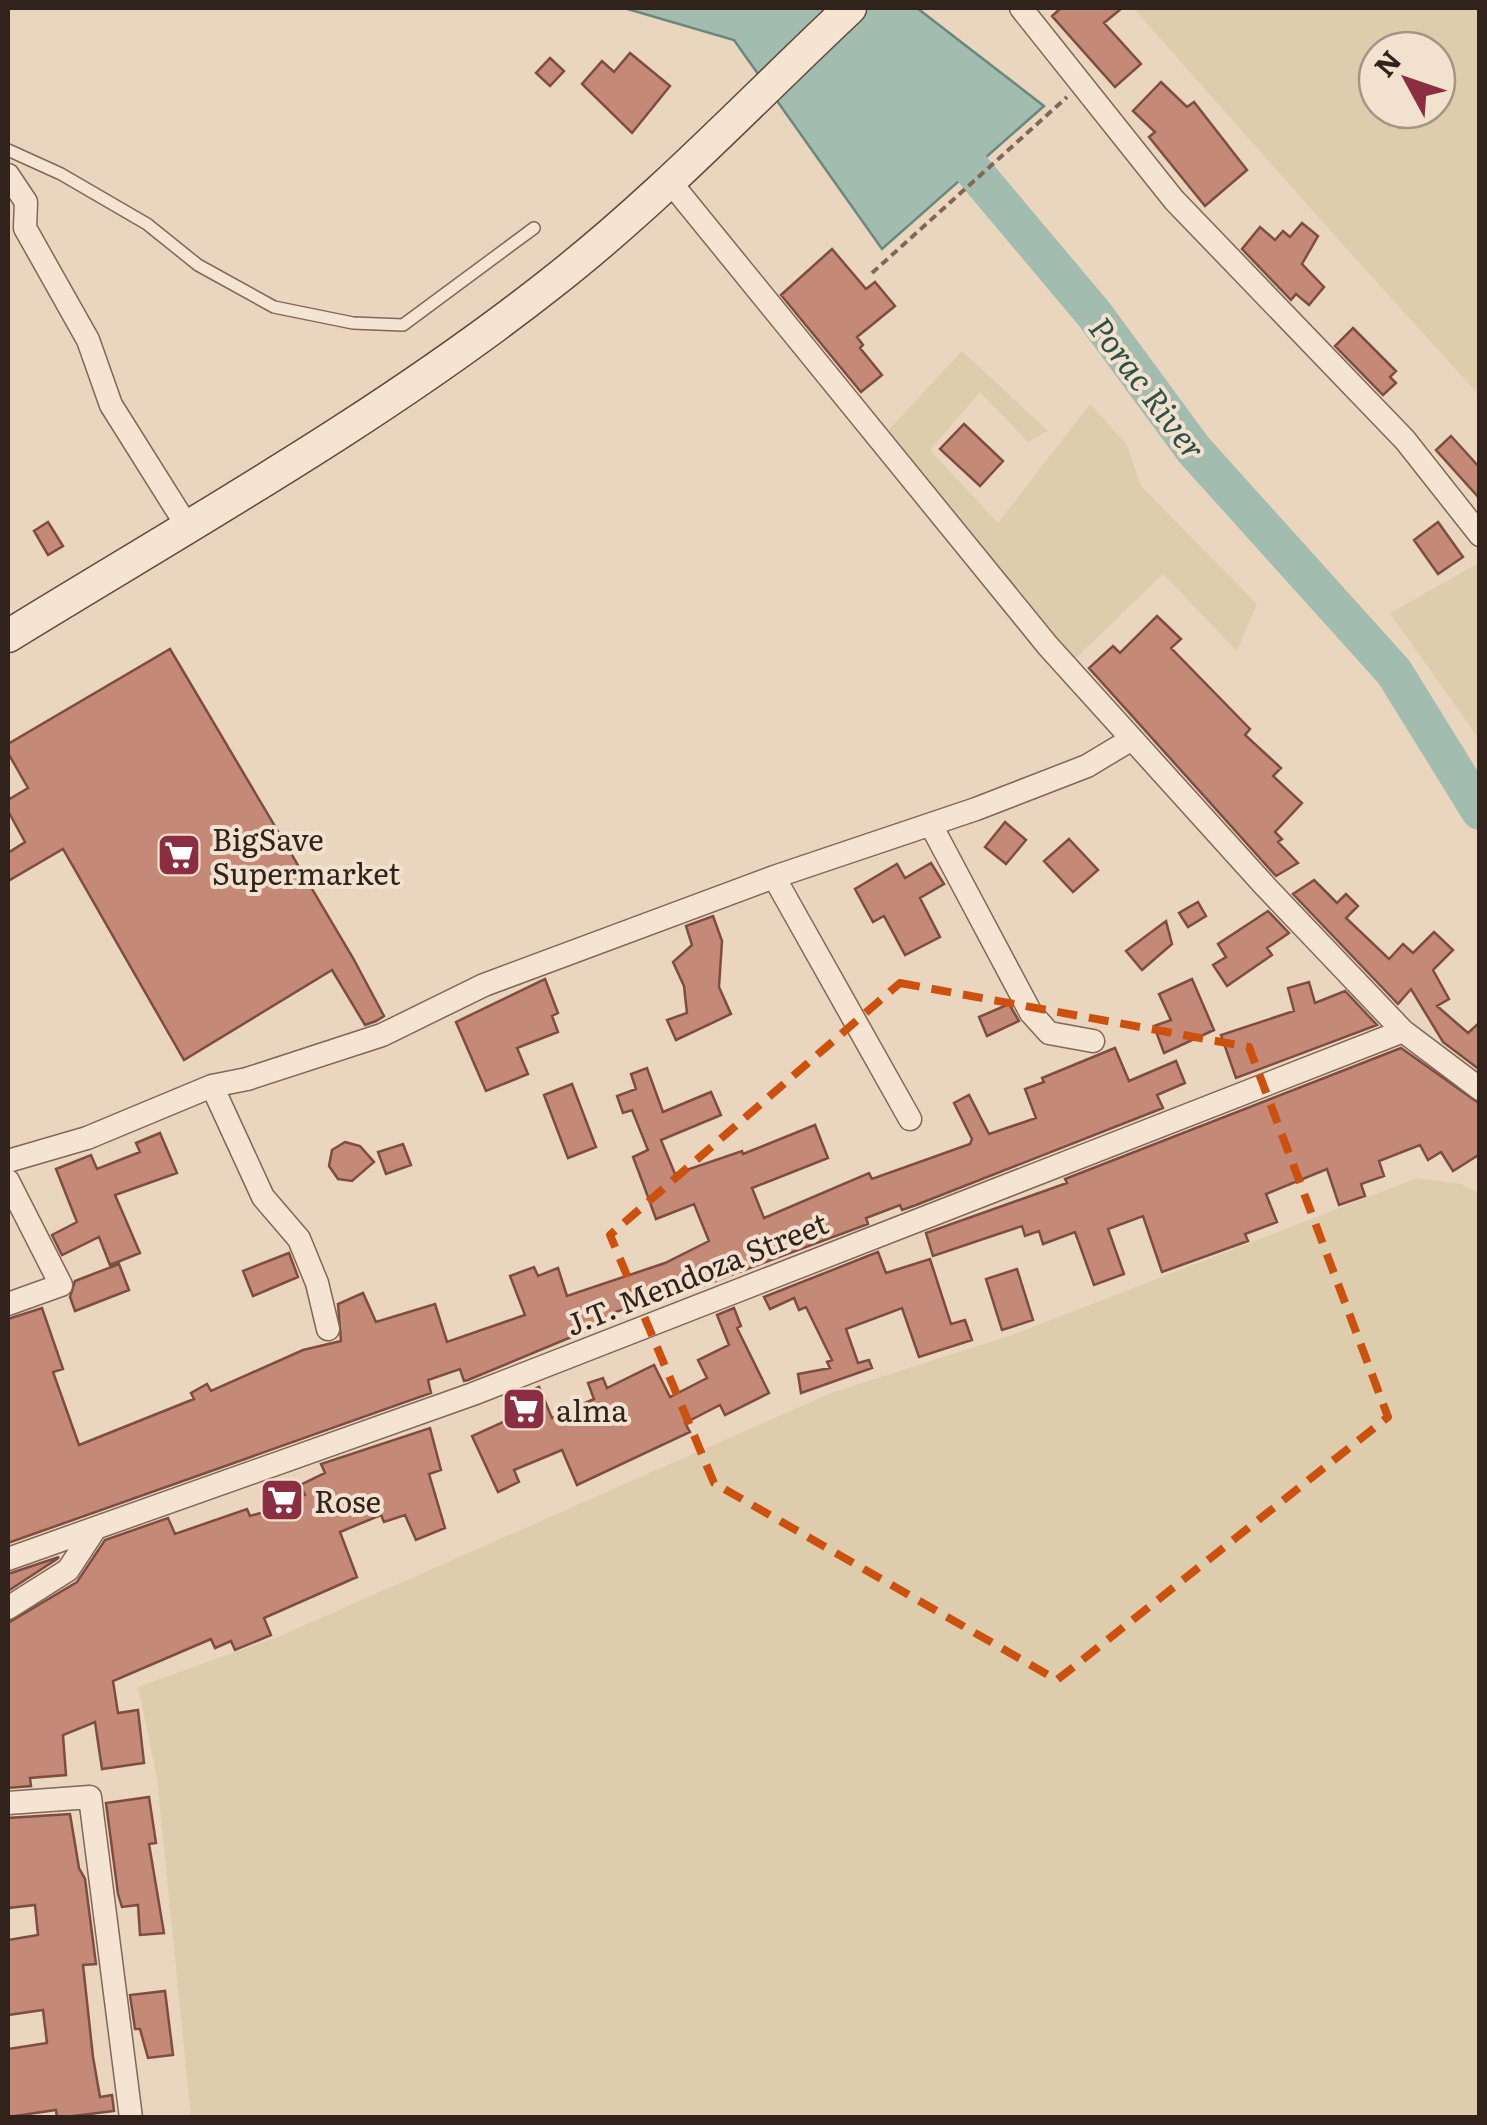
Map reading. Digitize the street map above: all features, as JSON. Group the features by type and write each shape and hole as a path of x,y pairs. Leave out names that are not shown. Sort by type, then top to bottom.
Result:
{"street":[{"path":"8,636 383,405 548,286 671,182 850,8"},
{"path":"1020,8 1174,200 1406,440 1480,536"},
{"path":"8,175 26,202 25,228 88,340 111,404 187,526"},
{"path":"671,182 1048,646 1266,888 1403,1030 1480,1089"},
{"path":"8,1161 87,1138 212,1086 247,1080 382,1035 484,984 774,877 931,826 1086,766 1132,739"},
{"path":"931,826 1031,1013 1049,1034 1093,1041"},
{"path":"774,877 910,1120"},
{"name":"J.T. Mendoza Street","path":"8,1559 473,1394 1403,1030"},
{"path":"212,1086 263,1196 298,1239 317,1282 328,1329"},
{"path":"8,1181 60,1285 8,1304"},
{"path":"8,1608 68,1570 93,1532"},
{"path":"8,1803 90,1796 131,2118"}],"lane":[{"path":"8,150 61,174 147,224 198,265 274,307 353,323 403,325 534,228"}],"path":[{"path":"872,273 1051,114"}],"highlighted area":[{"path":"900,983 1249,1047 1388,1417 1057,1680 714,1483 610,1235"}],"shaded area":[{"path":"624,8 917,8 1044,106 882,249 734,40"},
{"path":"1133,8 1479,8 1479,395 1344,246"},
{"path":"962,351 1048,431 1028,442 980,392 930,450 998,523 1090,404 1127,445 1141,486 1257,604 1237,651 1163,574 1072,662 882,437"},
{"path":"1479,563 1479,739 1390,613"},
{"path":"1417,1178 1461,1184 1479,1193 1479,2117 191,2117 157,1778 138,1687 280,1636 831,1393 1012,1335"}],"building":[{"path":"1061,8 1122,8 1104,23 1141,64 1115,87 1052,16"},
{"path":"630,53 670,86 632,133 582,84 602,61 614,72"},
{"path":"550,58 564,71 550,86 536,73"},
{"path":"1161,82 1187,107 1194,102 1247,170 1205,206 1149,137 1155,132 1133,111"},
{"path":"1302,223 1318,236 1302,264 1324,287 1309,305 1296,294 1291,300 1242,249 1260,227 1275,240 1283,231 1290,237"},
{"path":"832,249 866,289 875,282 895,306 857,337 863,345 860,348 882,375 861,392 781,295"},
{"path":"1353,328 1396,371 1390,377 1396,383 1383,395 1335,346"},
{"path":"964,424 1003,461 980,486 940,449"},
{"path":"1451,436 1480,468 1480,499 1436,450"},
{"path":"48,522 63,546 48,555 34,531"},
{"path":"1438,522 1463,557 1438,574 1414,540"},
{"path":"1157,616 1181,639 1171,648 1250,729 1245,735 1281,768 1273,776 1302,803 1275,832 1282,839 1278,842 1298,863 1276,876 1089,668 1113,646 1120,653"},
{"name":"BigSave Supermarket","path":"170,649 353,958 384,1016 376,1021 365,1025 332,970 184,1060 63,849 8,881 8,853 25,842 8,811 8,800 28,788 8,753 8,744"},
{"path":"1005,822 1026,840 1006,864 985,847"},
{"path":"1069,839 1098,870 1073,892 1044,861"},
{"path":"931,863 944,884 920,898 940,937 905,955 884,916 873,922 855,889 897,864 905,878"},
{"path":"1314,880 1337,903 1346,894 1358,906 1346,918 1389,959 1403,944 1413,953 1434,932 1453,950 1433,970 1449,999 1437,1006 1468,1033 1480,1022 1480,1070 1443,1042 1411,989 1398,1004 1293,894"},
{"path":"1198,902 1206,916 1188,927 1179,913"},
{"path":"1268,911 1289,933 1267,948 1272,955 1227,986 1213,965 1226,957 1218,944"},
{"path":"713,916 722,941 719,987 731,1014 676,1040 667,1020 687,1013 684,986 673,962 692,945 686,926"},
{"path":"1166,921 1172,944 1142,970 1126,951"},
{"path":"545,979 558,1013 552,1016 558,1032 517,1048 528,1074 486,1091 456,1022"},
{"path":"1192,979 1214,1030 1164,1053 1154,1026 1171,1020 1159,994"},
{"path":"1309,982 1315,1003 1345,991 1377,1025 1236,1078 1221,1035 1294,1011 1288,988"},
{"path":"1009,1004 1019,1021 987,1036 979,1017"},
{"path":"1115,1048 1129,1081 1176,1061 1185,1083 1157,1095 1163,1108 916,1205 902,1210 900,1205 866,1218 868,1224 699,1287 615,1312 617,1318 468,1380 464,1381 460,1369 428,1380 431,1393 8,1543 8,1319 42,1308 63,1369 53,1372 79,1445 194,1399 191,1393 207,1384 211,1391 303,1350 341,1341 338,1304 363,1293 376,1322 435,1304 447,1342 525,1315 510,1276 534,1267 538,1276 558,1268 567,1296 665,1263 709,1241 694,1204 656,1219 633,1157 648,1150 632,1110 623,1113 617,1096 636,1089 631,1074 647,1068 663,1112 711,1092 721,1115 661,1140 675,1174 742,1151 743,1154 815,1125 828,1158 752,1188 764,1218 869,1173 872,1179 970,1144 972,1139 954,1103 969,1095 989,1134 1036,1118 1025,1089"},
{"path":"1401,1048 1480,1104 1480,1154 1453,1171 1441,1152 1428,1160 1420,1145 1379,1161 1384,1176 1361,1184 1365,1196 1339,1205 1327,1169 1266,1194 1277,1222 1245,1234 1248,1241 1162,1272 1143,1216 1108,1229 1124,1274 1094,1285 1075,1232 1043,1244 1039,1231 1025,1236 1022,1226 933,1256 926,1233 1067,1183 1065,1179"},
{"path":"572,1084 596,1147 568,1158 544,1095"},
{"path":"160,1133 177,1173 115,1195 140,1253 110,1265 99,1237 62,1255 52,1235 77,1222 56,1169 91,1155 97,1169 140,1152 136,1143"},
{"path":"345,1142 360,1146 374,1162 352,1181 338,1179 329,1166 332,1150"},
{"path":"403,1144 411,1165 386,1174 378,1152"},
{"path":"878,1252 886,1273 930,1259 951,1324 965,1320 972,1340 919,1357 902,1308 846,1329 858,1363 869,1360 872,1368 801,1393 798,1374 830,1368 827,1362 832,1360 806,1307 799,1310 794,1298 770,1309 764,1297"},
{"path":"289,1253 298,1277 253,1296 243,1271"},
{"path":"119,1264 129,1290 75,1311 70,1297 75,1281"},
{"path":"1017,1269 1033,1320 1002,1330 986,1279"},
{"path":"734,1308 741,1326 737,1328 769,1393 725,1415 720,1405 685,1423 690,1432 577,1485 562,1450 514,1470 519,1482 498,1492 472,1436 523,1413 516,1397 539,1387 552,1418 594,1399 588,1383 603,1378 607,1388 654,1365 670,1397 707,1378 698,1360 729,1345 717,1315"},
{"path":"430,1428 441,1470 429,1474 445,1528 416,1540 405,1515 384,1522 381,1515 340,1532 357,1577 264,1618 271,1635 235,1650 231,1641 215,1648 211,1639 113,1681 118,1713 138,1710 144,1763 102,1769 95,1722 63,1735 66,1775 30,1778 31,1786 8,1788 8,1623 77,1582 105,1540 168,1518 175,1534 247,1509 250,1516 271,1510 305,1495 300,1485 325,1473 321,1464"},
{"path":"57,1559 8,1591 8,1574"},
{"path":"149,1797 156,1843 149,1844 164,1933 140,1935 138,1905 122,1907 118,1894 106,1803"},
{"path":"70,1814 79,1868 85,1879 96,1964 83,1965 93,2057 100,2097 112,2095 114,2111 57,2118 56,2110 8,2117 8,2049 47,2043 43,2010 8,2015 8,1940 38,1935 35,1905 8,1908 8,1818"},
{"path":"165,1991 173,2055 148,2058 140,2029 135,2029 130,1995"}],"waterway":[{"name":"Porac River","path":"935,133 962,157 1094,314 1194,450 1394,672 1480,811"}],"place":[{"name":"BigSave Supermarket","path":"179,855"},
{"name":"alma","path":"524,1409"},
{"name":"Rose","path":"282,1500"}]}
